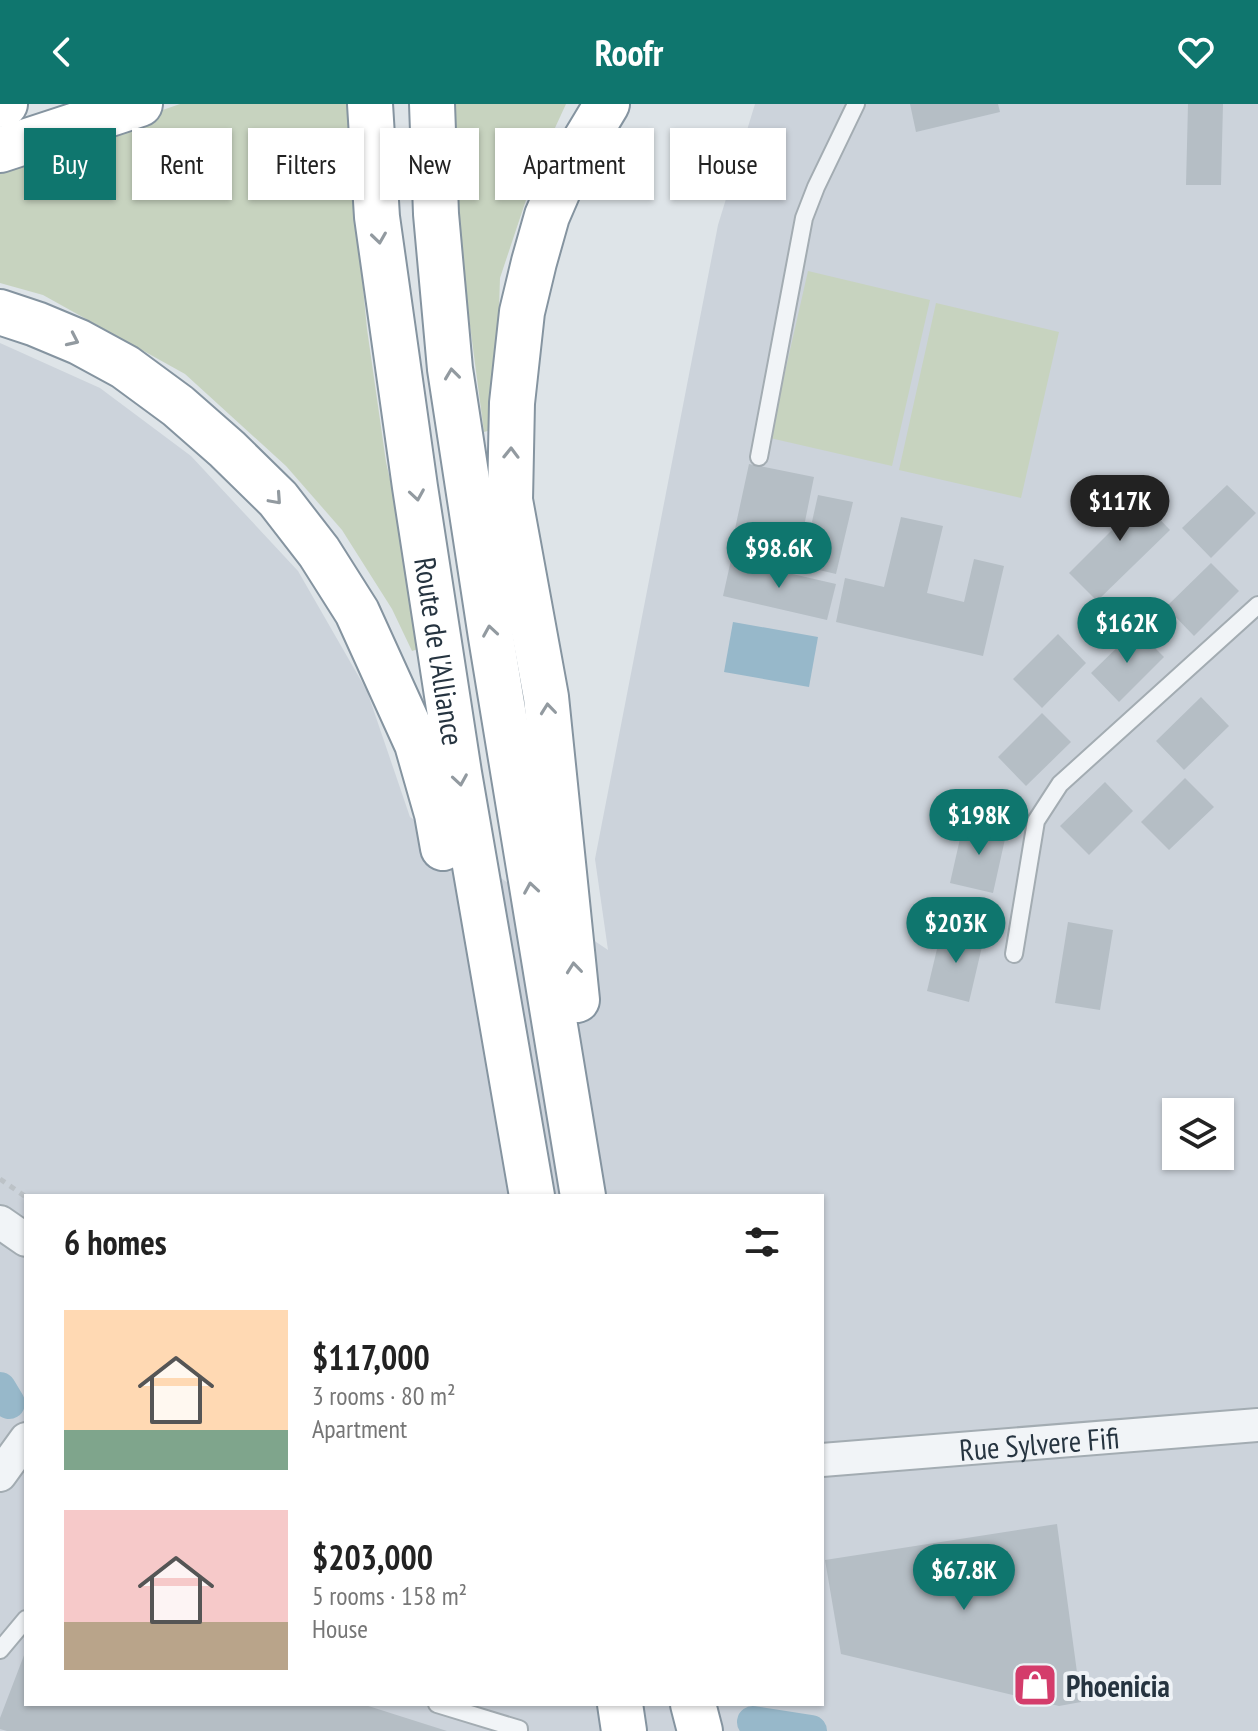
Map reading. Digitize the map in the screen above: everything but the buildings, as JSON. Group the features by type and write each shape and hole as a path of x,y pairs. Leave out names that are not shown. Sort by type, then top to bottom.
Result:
{"highway":[{"path":"0,150 140,104"},
{"name":"Route de l'Alliance","path":"370,104 377,217 411,457 459,773 528,1175"},
{"name":"Route de l'Alliance","path":"432,104 436,214 450,369 580,1177"},
{"path":"580,1177 579,1017 546,697 510,500 512,403 522,312 547,216 566,172 607,104"},
{"path":"0,312 79,342 125,367 178,406 278,499 319,552 357,612 417,744 437,814 481,1057 528,1175"},
{"path":"620,1706 624,1731"},
{"path":"672,1706 677,1731"},
{"path":"694,1706 700,1731"}],"street":[{"path":"0,1222 24,1239"},
{"name":"Rue Sylvere Fifi","path":"824,1460 1258,1425"},
{"path":"0,1475 24,1442"}],"lane":[{"path":"759,457 804,218 856,104"},
{"path":"1014,954 1036,821 1047,802 1060,784 1258,605"},
{"path":"0,1650 24,1621"},
{"path":"444,1706 519,1731"}],"path":[{"path":"0,1179 24,1196"}],"shaded area":[{"path":"755,104 1258,104 1258,1731 0,1731 0,343 100,388 191,456 298,571 367,691 410,817 608,950 595,859 718,225 726,200 786,200 786,128 748,128"}],"green space":[{"path":"180,104 349,104 350,128 248,128 248,200 355,200 367,329 386,462 428,646 412,651 392,609 342,530 286,466 185,374 43,295 0,283 0,162 24,155 24,200 116,200 116,128 110,128"},
{"path":"447,104 566,104 555,128 495,128 495,200 526,200 500,278 495,429 484,432 454,200 479,200 479,128 447,128"},
{"path":"808,271 930,300 892,466 770,438"},
{"path":"936,303 1059,332 1021,498 899,470"}],"water":[{"path":"733,622 818,637 809,687 724,672"}],"waterway":[{"path":"0,1388 9,1403"},
{"path":"753,1722 811,1731"}],"place":[{"name":"Phoenicia","path":"1035,1685"}]}
